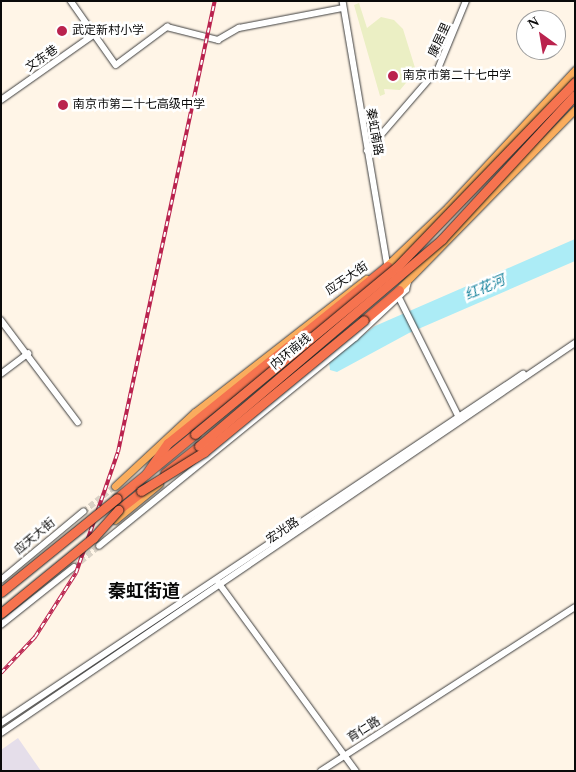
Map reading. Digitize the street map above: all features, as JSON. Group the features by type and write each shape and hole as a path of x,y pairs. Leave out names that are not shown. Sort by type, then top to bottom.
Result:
{"highway":[{"name":"内环南线","path":"1,592 396,268 575,82"},
{"name":"内环南线","path":"1,606 408,270 575,95"},
{"path":"146,474 168,443 347,295 387,266"},
{"path":"141,492 204,452 364,320 400,296"},
{"path":"1,586 91,512 117,498"},
{"path":"1,615 93,538 118,510"}],"main road":[{"name":"应天大街","path":"115,486 202,407 345,292 387,266 575,70"},
{"path":"116,520 400,296 408,282 575,109"}],"street":[{"path":"71,1 116,64 168,28 218,40 230,30 343,5"},
{"name":"康居里","path":"367,151 438,69 466,1"},
{"name":"秦虹南路","path":"343,5 387,266 400,296"},
{"name":"文东巷","path":"1,100 95,34"},
{"path":"99,546 400,296 460,419"},
{"path":"1,320 78,422"},
{"name":"宏光路","path":"1,733 575,339"},
{"name":"宏光路","path":"460,419 575,343"},
{"path":"1,374 28,354"},
{"name":"应天大街","path":"1,580 83,512"},
{"path":"1,615 64,564"},
{"path":"1,625 74,567"},
{"name":"宏光路","path":"1,723 205,585 219,584"},
{"name":"育仁路","path":"219,584 344,754 575,607"},
{"path":"321,771 344,754 356,771"}],"shaded area":[{"path":"18,738 41,771 1,771 1,750"}],"green space":[{"path":"359,3 367,28 381,17 394,20 403,29 416,71 400,90 384,89 385,94 380,96 354,5"}],"water":[{"name":"红花河","path":"575,239 575,261 409,333 337,372 330,370 329,361 375,326"}],"tunnel":[{"path":"83,512 115,486"},
{"path":"74,567 99,546"}],"railway":[{"path":"1,673 35,637 76,573 118,452 215,1"}],"place":[{"name":"武定新村小学","path":"62,31"},
{"name":"南京市第二十七中学","path":"393,76"},
{"name":"南京市第二十七高级中学","path":"63,105"}],"district":[{"name":"秦虹街道","path":"144,591"}]}
